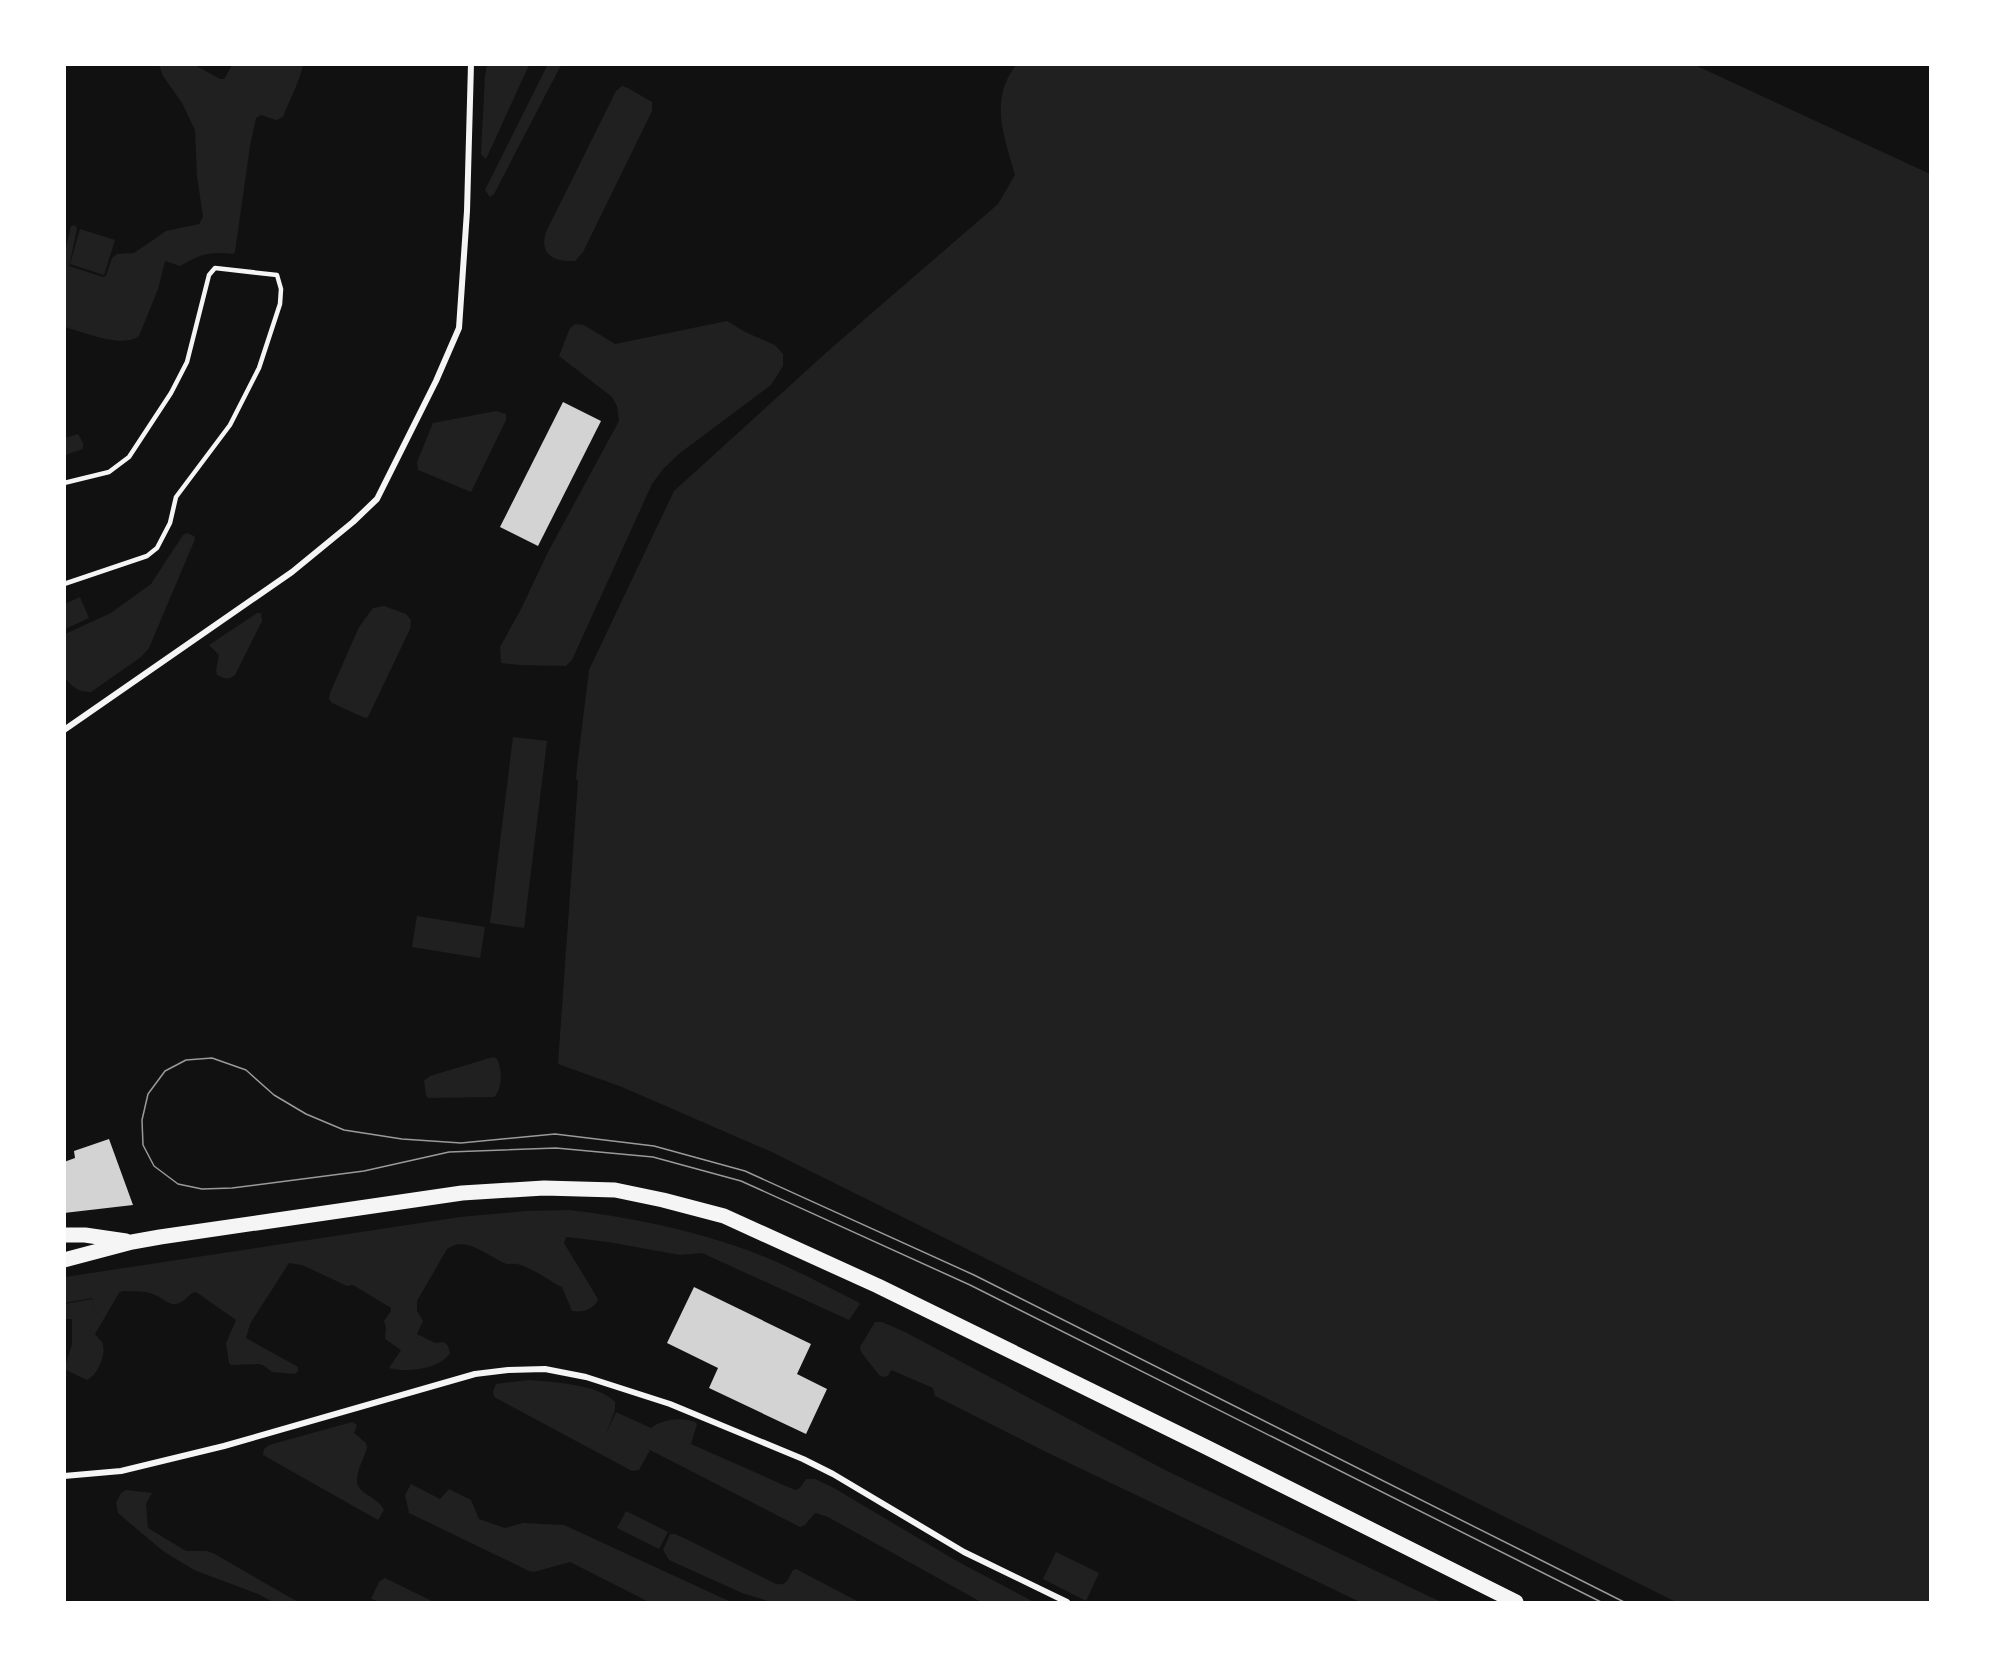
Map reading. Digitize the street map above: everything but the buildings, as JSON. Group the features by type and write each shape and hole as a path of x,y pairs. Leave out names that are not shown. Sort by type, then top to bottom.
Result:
{"main road":[{"path":"64,1260 132,1242 462,1193 544,1188 615,1190 663,1200 724,1216 878,1286 1206,1446 1516,1602"},
{"path":"64,1234 85,1234 132,1242"}],"street":[{"path":"64,730 292,572 353,522 377,499 436,381 459,328 467,211 471,64"},
{"path":"64,1476 121,1471 224,1446 475,1374 545,1369 586,1377 670,1404 803,1459 829,1472 963,1552 1066,1602"}],"lane":[{"path":"64,483 109,472 129,458 171,393 187,362 209,275 215,268 277,275 281,289 280,304 259,368 230,425 176,496 170,523 157,548 147,556 64,584"}],"shaded area":[{"path":"548,64 561,65 494,194 490,197 485,190"},
{"path":"159,65 195,65 224,79 232,65 303,65 283,117 276,120 261,115 256,118 235,252 233,254 205,254 180,266 165,261 158,289 139,336 132,340 113,340 65,327 65,252 71,226 75,225 77,229 69,266 103,277 106,276 112,258 117,254 134,253 166,231 199,224 203,217 197,176 195,130 182,103 163,76"},
{"path":"487,65 529,65 485,159 481,154"},
{"path":"1016,65 1695,65 1930,174 1930,1602 1676,1602 774,1153 622,1087 558,1064 578,781 576,779 589,670 674,491 828,351 998,204 1015,175 1003,132 1001,105 1003,91"},
{"path":"622,86 652,102 652,111 583,252 575,261 550,256 544,240 546,232 616,91"},
{"path":"80,229 115,240 104,275 70,264"},
{"path":"727,321 775,345 783,354 783,366 771,385 680,453 663,469 652,484 572,660 566,666 501,663 500,647 619,421 617,406 612,397 559,356 570,328 575,324 584,325 615,344"},
{"path":"496,411 506,414 506,420 471,492 418,470 417,462 433,423"},
{"path":"78,434 83,443 83,449 65,455 65,438"},
{"path":"187,533 195,539 149,648 141,657 91,692 74,687 65,678 65,634 111,613 151,584 183,535"},
{"path":"80,597 89,618 65,629 65,604"},
{"path":"384,606 406,614 411,620 410,629 368,717 365,718 332,703 329,699 330,693 359,627 373,608"},
{"path":"257,613 261,613 262,621 235,675 224,678 217,675 219,655 209,645"},
{"path":"513,737 547,741 524,928 490,923"},
{"path":"417,916 485,927 480,958 412,947"},
{"path":"493,1057 497,1059 501,1073 499,1089 494,1097 428,1098 426,1095 424,1081 430,1076"},
{"path":"569,1210 659,1225 725,1243 789,1268 860,1304 849,1320 702,1253 680,1255 566,1237 564,1243 598,1299 588,1310 572,1311 562,1287 527,1267 506,1264 476,1248 461,1244 447,1249 417,1301 417,1311 423,1321 417,1334 435,1343 444,1342 450,1353 439,1363 431,1366 413,1370 389,1368 401,1350 385,1339 384,1321 391,1308 353,1285 347,1286 302,1265 289,1263 250,1324 246,1338 298,1367 295,1374 272,1372 258,1364 231,1365 226,1343 236,1320 196,1292 174,1304 146,1292 122,1291 95,1334 102,1342 103,1352 95,1374 87,1380 66,1370 65,1367 72,1344 72,1319 65,1319 65,1304 92,1299 96,1314 92,1298 65,1303 65,1277 460,1217"},
{"path":"875,1322 882,1322 905,1332 1167,1471 1441,1602 1360,1602 1046,1452 935,1396 933,1388 891,1370 888,1376 879,1375 861,1352 860,1347"},
{"path":"529,1380 575,1385 608,1396 615,1402 615,1410 606,1434 616,1412 651,1428 672,1420 695,1422 697,1424 691,1444 795,1490 800,1488 806,1479 815,1479 955,1560 1034,1602 981,1602 828,1517 815,1513 805,1525 800,1527 650,1450 639,1470 632,1471 494,1397 496,1384"},
{"path":"352,1422 357,1425 354,1433 366,1443 367,1448 358,1472 358,1485 384,1510 378,1520 263,1455 264,1449 269,1445"},
{"path":"411,1484 440,1499 449,1489 471,1500 479,1519 505,1528 523,1523 564,1525 731,1602 649,1602 570,1562 534,1572 529,1571 409,1513 405,1495"},
{"path":"126,1490 152,1493 146,1504 148,1528 186,1551 213,1553 298,1602 273,1602 194,1570 163,1551 118,1513 116,1503 121,1493"},
{"path":"626,1511 668,1532 659,1549 617,1528"},
{"path":"670,1534 686,1539 776,1584 785,1583 796,1569 859,1602 771,1602 742,1593 669,1560 663,1550"},
{"path":"1056,1552 1099,1573 1086,1601 1043,1579"},
{"path":"385,1578 434,1602 381,1602 371,1599 379,1582"}],"tram line":[{"path":"1601,1602 970,1285 741,1181 653,1157 556,1148 449,1152 364,1171 232,1188 202,1189 178,1184 154,1166 143,1145 142,1120 148,1094 165,1071 186,1060 212,1058 246,1070 274,1095 306,1114 344,1130 402,1139 461,1143 555,1134 654,1146 745,1171 974,1275 1624,1602"}]}
